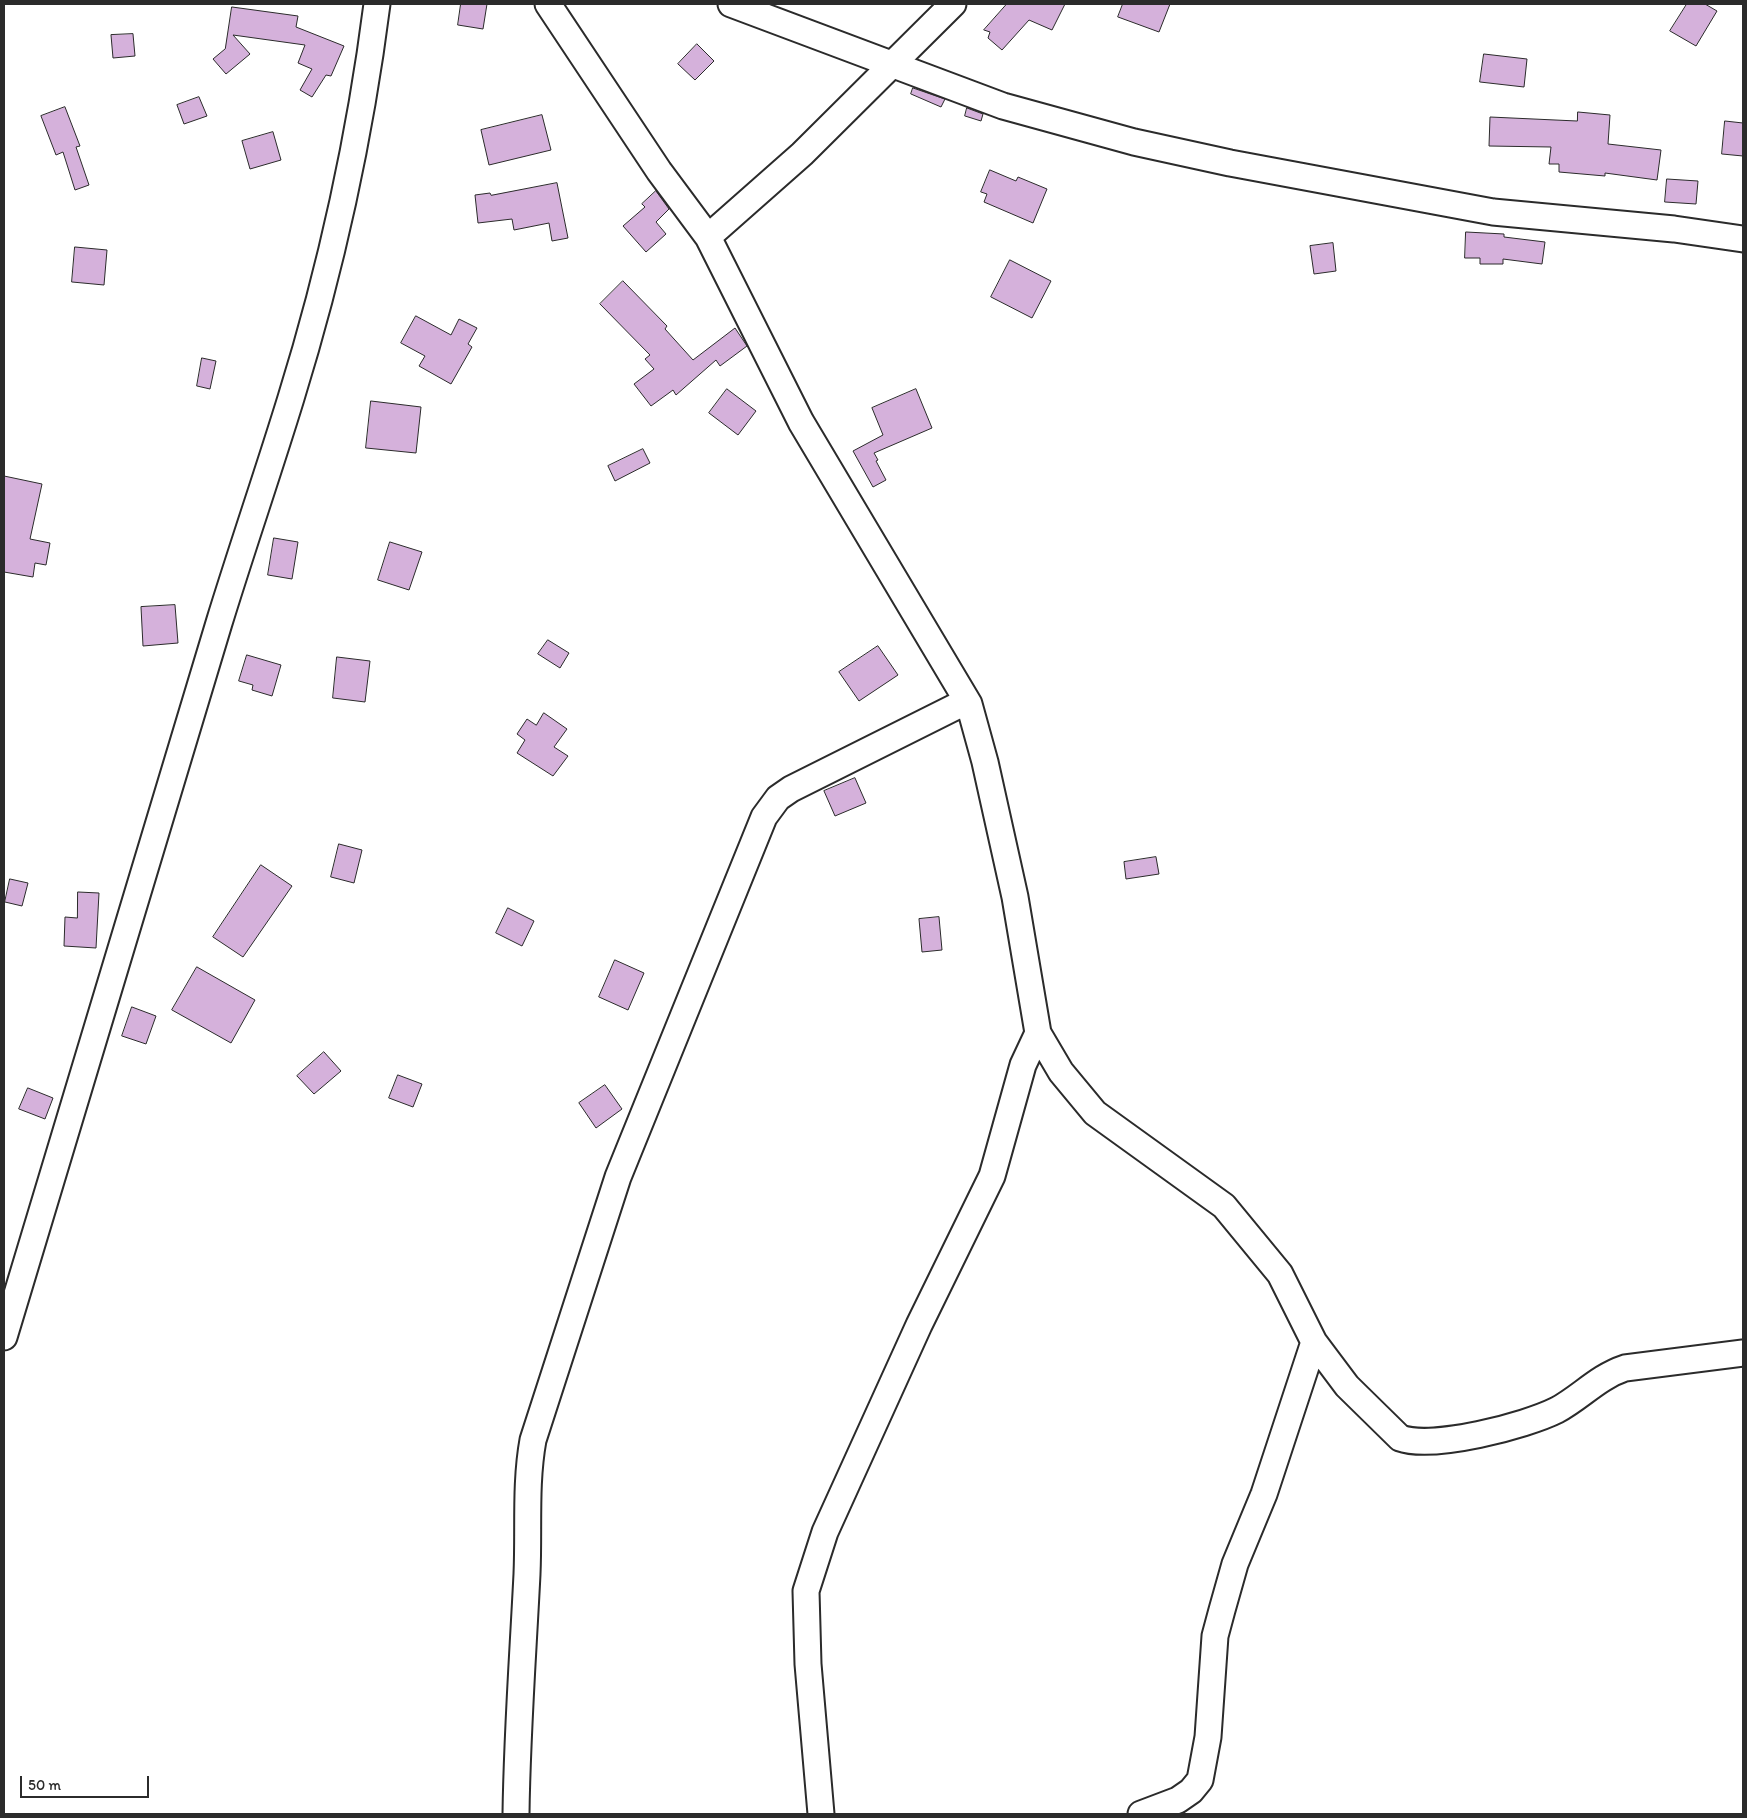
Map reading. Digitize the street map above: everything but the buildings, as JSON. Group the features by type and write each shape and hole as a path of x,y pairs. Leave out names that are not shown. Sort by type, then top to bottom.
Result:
{"street":[{"path":"4,1337 220,621 292,395 332,250 354,150 377,4"},
{"path":"548,4 659,171 708,236 801,422 966,701 978,730 1015,897 1038,1033 1061,1072 1095,1114 1224,1206 1280,1274 1314,1342 1347,1386 1400,1438 1411,1442 1489,1433 1558,1410 1609,1374 1625,1368 1743,1352"},
{"path":"732,4 1003,106 1134,142 1230,164 1493,212 1674,229 1743,239"},
{"path":"708,236 802,154 953,4"},
{"path":"516,1814 518,1730 523,1667 529,1526 527,1485 533,1440 618,1177 770,806 791,789 966,701"},
{"path":"821,1814 808,1664 806,1591 811,1573 825,1532 890,1388 992,1176 1023,1065 1038,1033"},
{"path":"1141,1814 1178,1800 1191,1791 1200,1780 1208,1737 1215,1636 1235,1564 1264,1494 1314,1342"}]}
